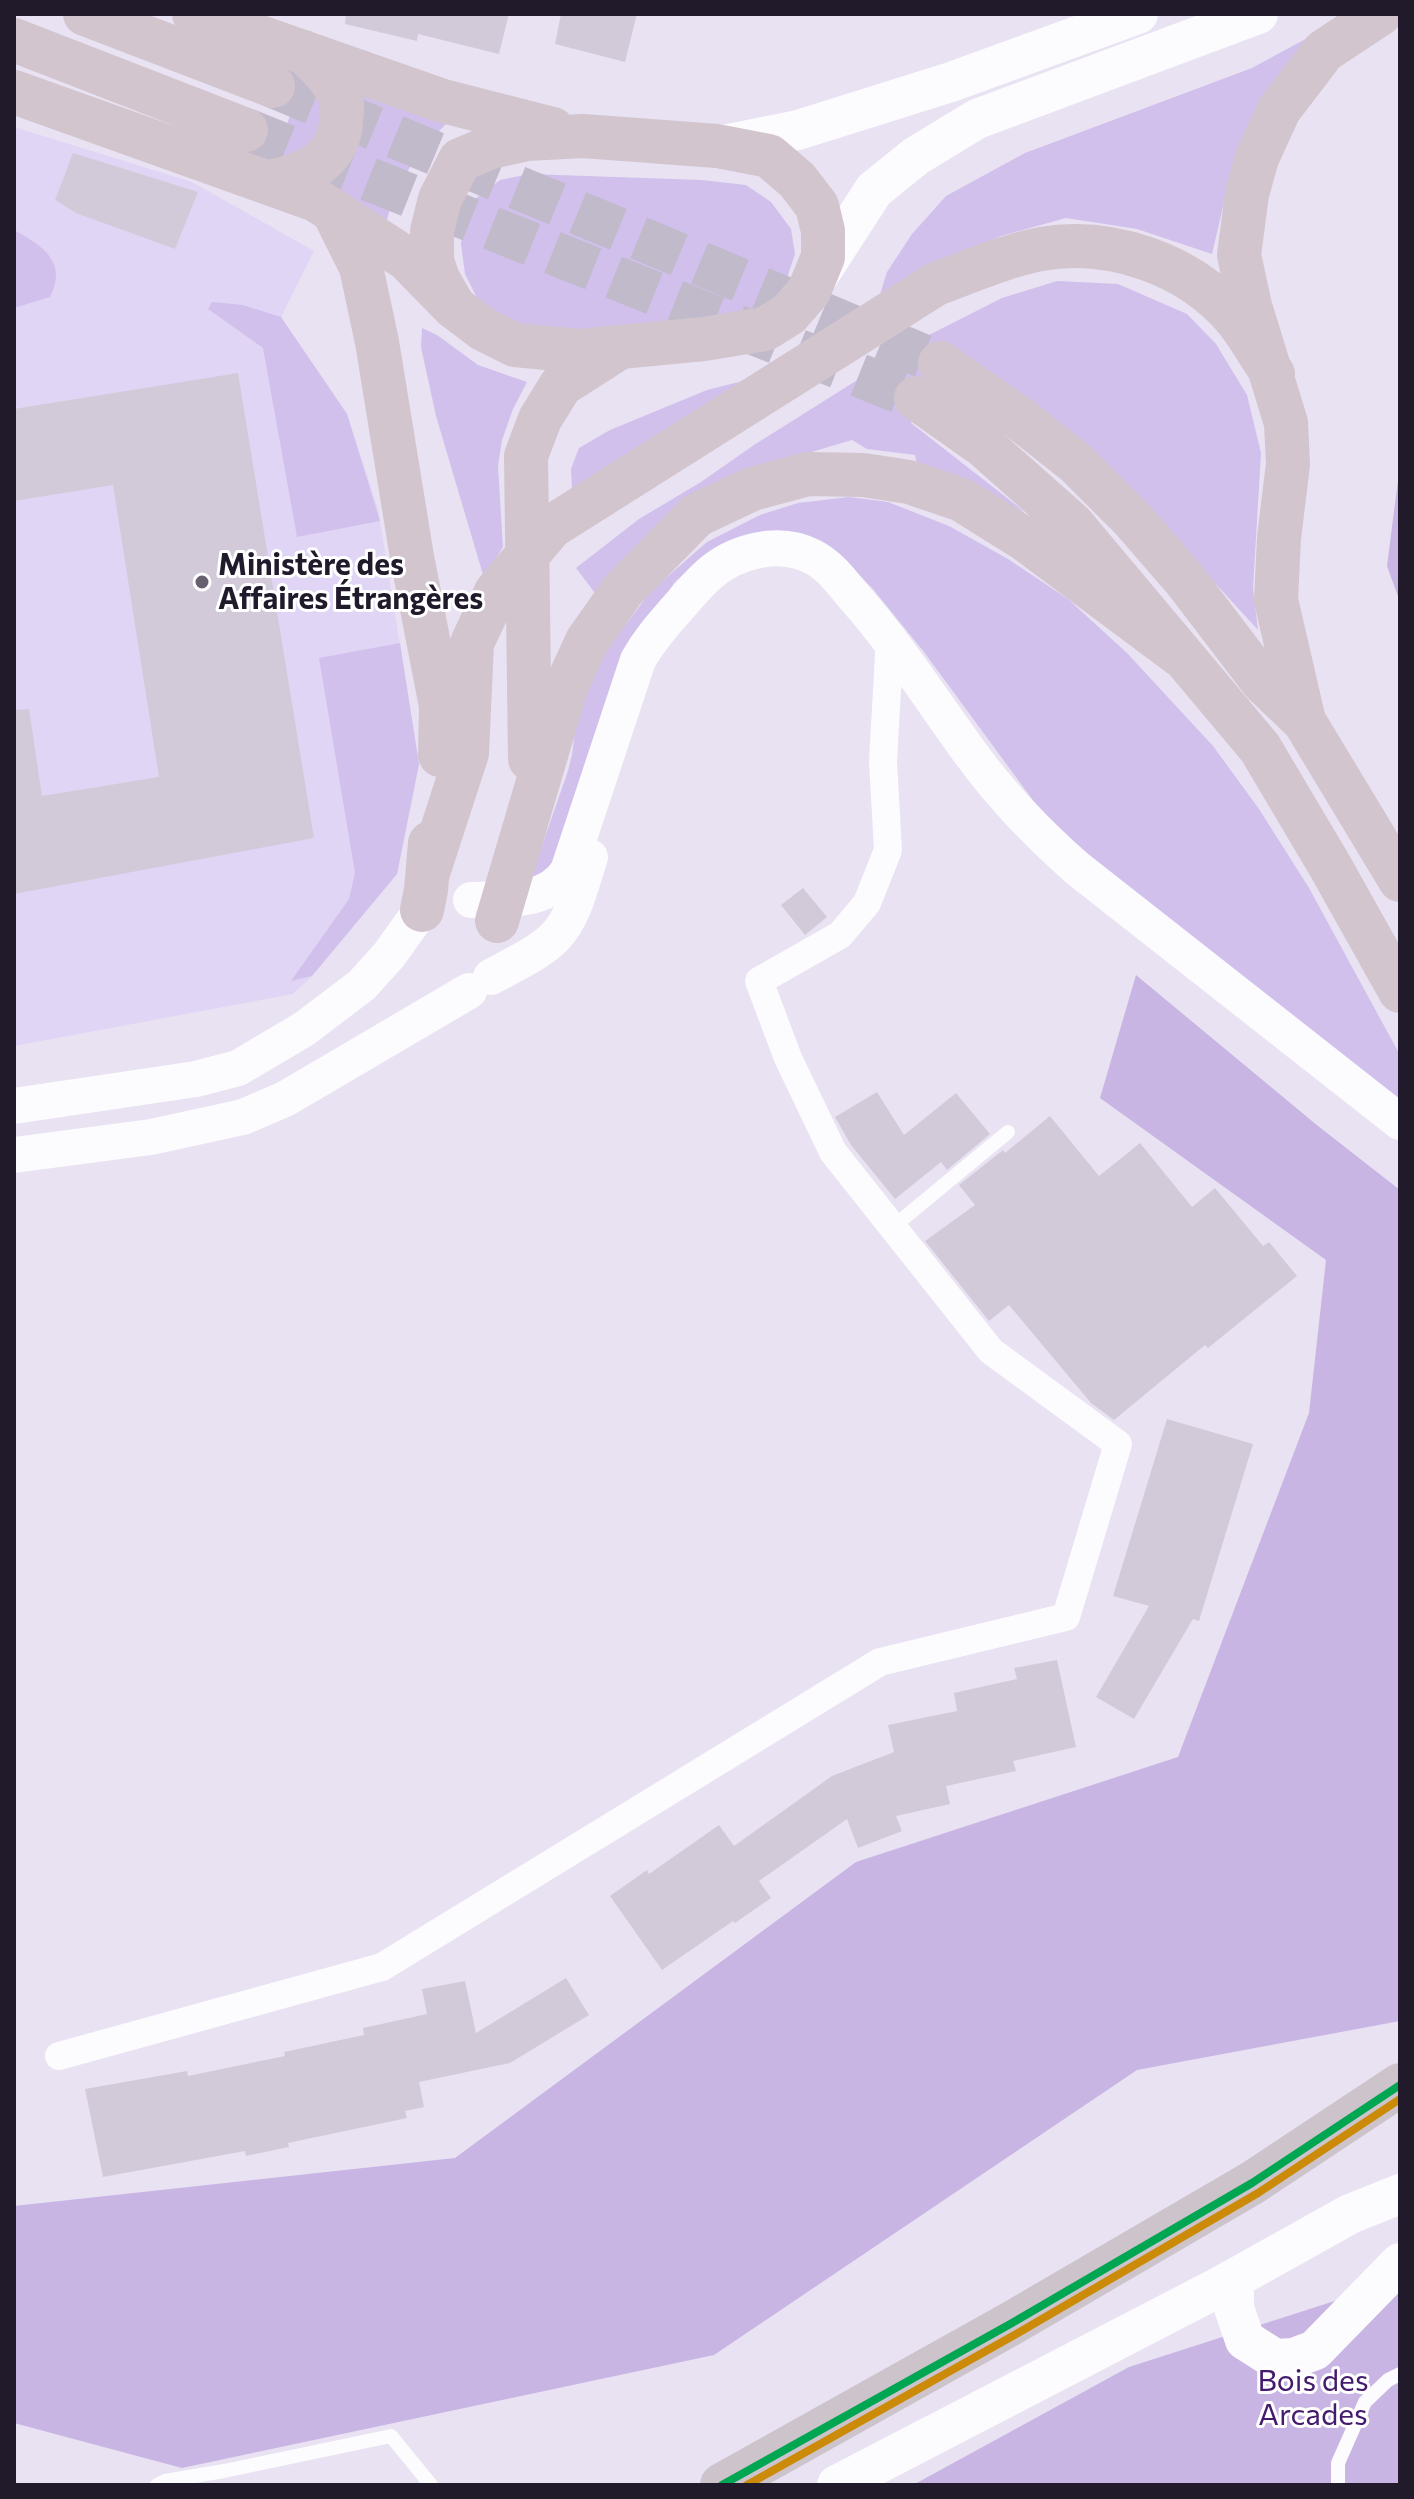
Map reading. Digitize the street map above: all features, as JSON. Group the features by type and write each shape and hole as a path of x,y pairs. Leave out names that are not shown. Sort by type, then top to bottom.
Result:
{"highway":[{"path":"85,14 273,86"},
{"path":"194,14 443,101 583,136"},
{"path":"1304,721 1276,600 1279,538 1288,464 1286,423 1250,306 1239,255 1247,194 1257,158 1279,110 1324,51 1380,14"},
{"path":"14,40 246,130"},
{"path":"269,182 296,177 316,167 332,148 340,129 342,103 326,73 304,52"},
{"path":"14,92 269,182 420,245 454,307 483,329 515,345 578,351 704,339 765,329 789,314 809,291 823,257 823,231 817,206 797,180 769,156 717,146 583,136 491,147 460,160 420,245 378,314 377,342"},
{"path":"333,211 361,267 441,706 440,773 421,902"},
{"path":"421,902 467,753 472,643 496,592 551,527 936,284 993,262 1043,249 1093,247 1137,254 1193,280 1235,318 1273,374"},
{"path":"527,813 531,733 526,456 540,419 561,385 620,347"},
{"path":"1400,880 1304,721 1262,681 1185,580 1133,520 1076,463 971,383 928,381 984,446 1072,524 1260,748 1400,991"},
{"path":"490,906 527,813 566,687 587,641 623,590 697,515 752,489 808,474 863,475 909,482 962,500 1026,540 1180,655"}],"main road":[{"path":"717,146 798,130 923,91 1138,14"},
{"path":"809,291 874,190 916,156 977,119 1258,14"},
{"path":"722,2485 1012,2323 1239,2191 1400,2085"},
{"path":"837,2485 1234,2279 1350,2214 1400,2192"},
{"path":"1234,2279 1234,2308 1245,2340 1275,2359 1294,2358 1315,2350 1400,2263"}],"street":[{"path":"14,1106 196,1079 238,1068 304,1029 362,985 389,955 421,902 458,897 490,906 545,892 558,884 568,871 638,660 650,639 707,575 745,554 769,548 791,549 826,565 890,637 979,765 1039,835 1400,1122"},
{"path":"14,1155 151,1137 243,1117 285,1099 542,948 556,936 573,908 656,665 682,604"},
{"path":"59,2056 382,1967 880,1662 1066,1617 1118,1444 991,1351 833,1152 788,1058 759,981 840,935 867,903 888,850 883,761 890,637"},
{"path":"421,902 407,938 408,955 418,975 437,990 453,993 480,984 499,964 503,949 502,934 490,906"}],"lane":[{"path":"893,1227 1008,1132"},
{"path":"1338,2485 1338,2463 1365,2402 1388,2380 1400,2374"},
{"path":"157,2485 391,2436 431,2485"}],"shaded area":[{"path":"1324,29 1230,177 1212,254 1137,229 1066,218 1001,236 934,267 878,301 887,272 912,234 946,196 1025,153 1252,68"},
{"path":"304,75 324,96 323,141 273,165"},
{"path":"348,87 449,121 411,166 387,220 316,180"},
{"name":"Ministère des Affaires Étrangères","path":"14,127 192,182 314,251 281,317 347,414 378,509 419,764 397,874 312,976 293,994 14,1046"},
{"path":"529,174 702,180 746,185 771,202 791,229 795,254 786,281 778,295 749,315 538,335 481,306 465,274 461,244 465,219 475,199 500,180"},
{"path":"14,230 50,256 56,274 50,297 14,308"},
{"path":"1057,281 1118,284 1187,314 1216,344 1247,395 1261,453 1253,588 1258,630 1102,460 957,355 911,423 1025,512 917,465 915,455 867,449 852,440 761,467 595,593 576,568 639,519 929,335 1002,298"},
{"path":"212,302 243,305 281,317 347,414 380,521 297,537 263,348 208,309"},
{"path":"422,328 437,335 478,365 527,382 502,440 498,466 503,547 484,578 436,416 421,347"},
{"path":"751,379 572,490 571,469 579,448 610,430 707,390"},
{"path":"849,497 888,502 949,526 1008,559 1068,599 1127,653 1213,746 1259,809 1309,888 1400,1055 1400,1112 1134,900 1046,818 924,652 873,589 839,555 690,568 674,583 659,607 554,879 531,877 568,771 576,722 592,669 651,591 707,542 760,515 798,503"},
{"path":"400,643 419,764 397,874 312,976 291,981 349,899 355,873 319,658"}],"green space":[{"path":"1400,465 1400,602 1387,566"},
{"path":"1136,975 1400,1190 1400,2021 1137,2070 714,2355 182,2468 14,2423 14,2206 455,2158 856,1862 1178,1757 1309,1413 1326,1260 1100,1098"},
{"name":"Bois des Arcades","path":"1400,2280 1400,2485 913,2485 1129,2367"}],"building":[{"path":"346,14 509,14 499,54 418,34 417,41 345,24"},
{"path":"561,14 637,14 625,62 555,44"},
{"path":"73,153 198,192 175,249 76,213 55,200"},
{"path":"238,373 314,838 14,894 14,710 29,709 42,796 159,777 113,485 14,501 14,409"},
{"path":"803,888 827,917 805,935 781,905"},
{"path":"877,1092 904,1135 956,1093 990,1134 947,1170 941,1162 895,1199 851,1145 835,1117"},
{"path":"1050,1116 1099,1176 1140,1143 1192,1207 1215,1188 1263,1246 1269,1242 1297,1276 1208,1348 1205,1345 1114,1420 1091,1403 1009,1305 989,1321 925,1241 975,1205 959,1185"},
{"path":"1167,1419 1253,1444 1199,1621 1193,1619 1134,1719 1096,1697 1149,1606 1113,1596"},
{"path":"1057,1660 1076,1747 1013,1761 1016,1771 946,1786 950,1804 896,1816 902,1831 858,1848 847,1819 759,1881 771,1898 662,1970 610,1896 647,1870 649,1874 719,1825 734,1846 832,1776 894,1752 888,1725 957,1711 954,1693 1017,1679 1014,1668"},
{"path":"566,1978 589,2015 510,2063 419,2082 424,2107 405,2111 407,2118 288,2143 289,2147 246,2156 245,2151 103,2177 85,2089 187,2071 188,2076 285,2056 284,2052 364,2035 363,2028 427,2014 422,1989 465,1981 476,2033"}],"tunnel":[{"path":"273,86 940,363"},
{"path":"246,130 916,398"}],"transit line":[{"path":"722,2485 1012,2323 1252,2183 1400,2085"},
{"path":"747,2485 1018,2333 1258,2193 1400,2099"}],"place":[{"name":"Ministère des Affaires Étrangères","path":"202,582"}]}
